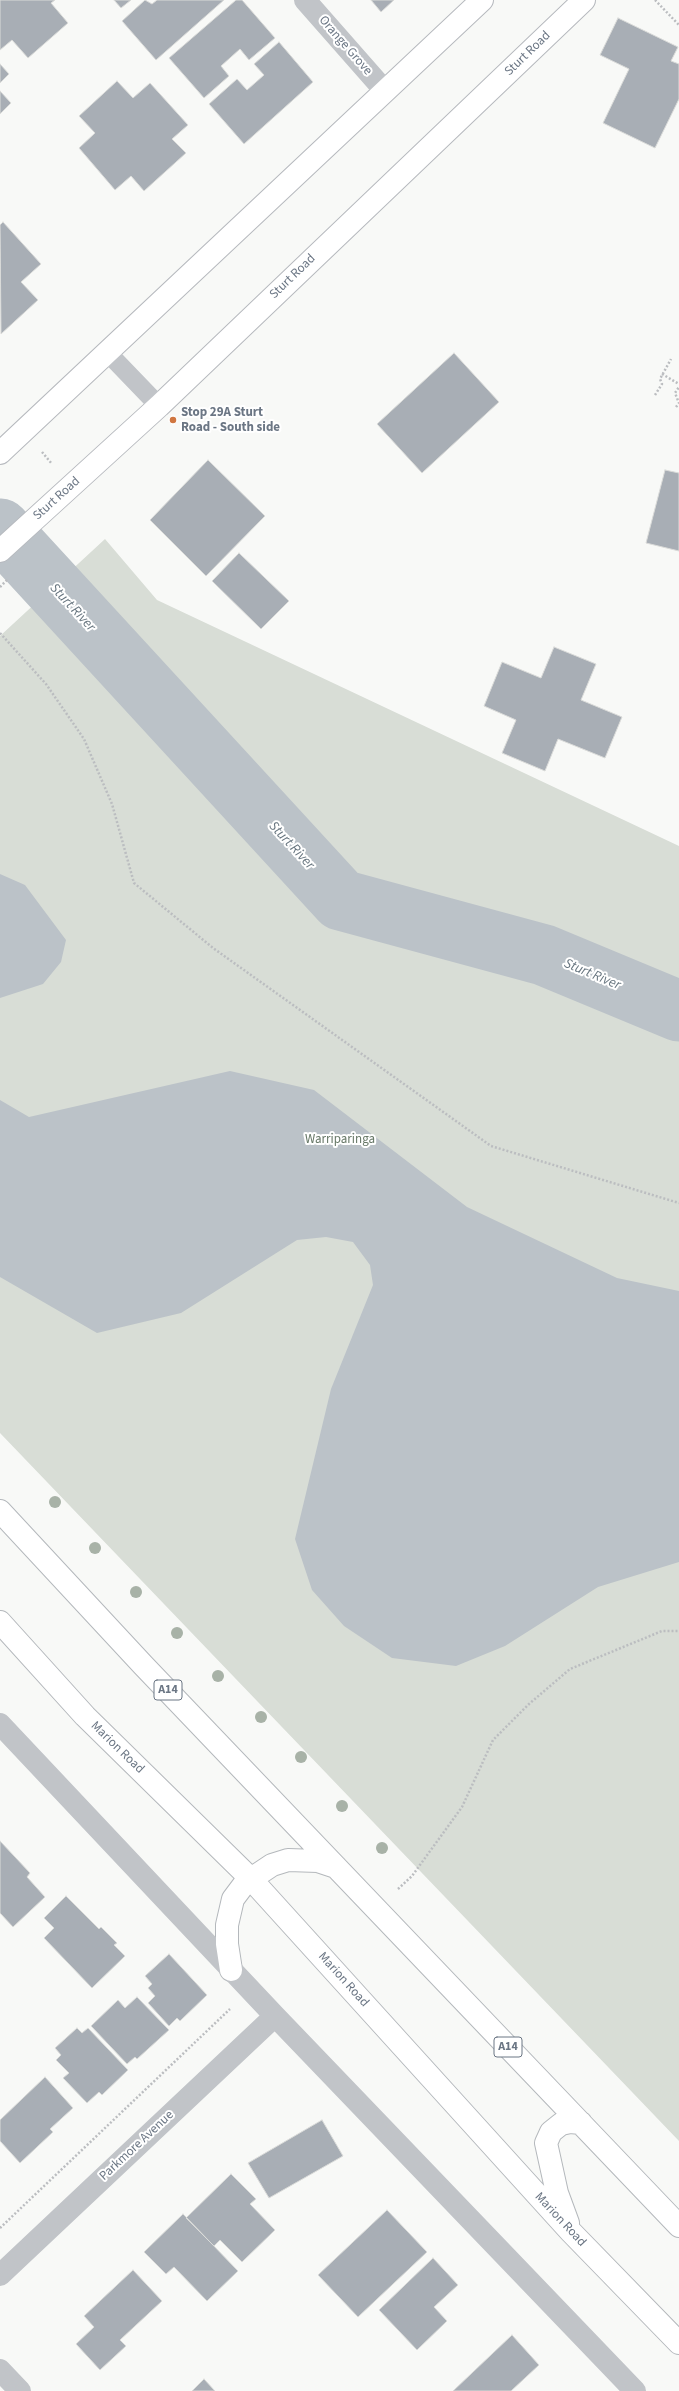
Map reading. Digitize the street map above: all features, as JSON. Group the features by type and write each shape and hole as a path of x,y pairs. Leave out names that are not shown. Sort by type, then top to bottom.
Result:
{"main road":[{"path":"0,453 482,0"},
{"name":"Sturt Road","path":"0,551 159,406 584,0"},
{"name":"A14","path":"0,1511 143,1665 679,2226"},
{"name":"Marion Road","path":"0,1622 85,1716 251,1879 571,2232 679,2343"},
{"path":"231,1970 227,1940 230,1910 236,1893 251,1879 272,1866 288,1860 318,1861 338,1868"},
{"path":"571,2232 557,2193 546,2143 551,2132 561,2124 570,2122 581,2123"}],"street":[{"name":"Orange Grove","path":"305,0 385,91"},
{"path":"0,1724 231,1970 635,2391"},
{"name":"Parkmore Avenue","path":"0,2275 275,2016"},
{"path":"0,2370 20,2391"}],"lane":[{"path":"108,353 159,406"}],"path":[{"path":"655,0 679,25"},
{"path":"655,395 662,384 660,379 662,374 671,359"},
{"path":"662,374 679,384"},
{"path":"676,407 679,403 675,393 679,387"},
{"path":"24,430 71,486"},
{"path":"0,633 46,684 84,739 112,804 134,883 214,948 491,1146 679,1203"},
{"path":"378,1910 412,1876 462,1807 493,1740 529,1704 570,1669 662,1631 679,1631"},
{"path":"0,2228 233,2006"}],"green space":[{"name":"Warriparinga","path":"105,539 157,600 679,846 679,2141 0,1433 0,636"}],"shaded area":[{"path":"0,874 25,885 66,940 61,962 43,984 0,998"},
{"path":"230,1071 314,1090 467,1207 617,1278 679,1291 679,1562 598,1587 505,1646 456,1666 392,1658 344,1626 312,1590 295,1539 331,1389 373,1285 370,1265 353,1242 326,1237 297,1240 181,1313 97,1333 0,1277 0,1100 29,1117"}],"building":[{"path":"0,0 55,0 51,3 68,23 28,58 12,40 0,50"},
{"path":"114,0 131,0 121,8"},
{"path":"145,0 152,4 157,0 224,0 156,60 122,21"},
{"path":"236,0 242,0 275,38 249,60 240,49 221,66 229,76 204,98 169,58"},
{"path":"371,0 394,0 381,12"},
{"path":"618,18 678,47 671,61 679,64 679,99 655,148 603,123 629,69 600,55"},
{"path":"279,42 313,82 244,144 209,104 237,79 247,90 264,75 254,64"},
{"path":"0,64 9,74 0,83"},
{"path":"117,81 133,98 150,83 188,125 172,139 186,153 144,191 131,176 115,190 79,148 95,133 79,116"},
{"path":"0,91 11,103 0,114"},
{"path":"3,222 41,264 21,282 38,300 1,334 0,225"},
{"path":"454,353 499,402 422,473 377,424"},
{"path":"208,460 265,516 206,576 150,520"},
{"path":"665,470 679,473 679,551 646,543"},
{"path":"239,553 289,601 261,629 212,581"},
{"path":"554,647 596,664 581,700 622,717 605,758 558,739 545,771 502,753 516,720 484,706 502,662 541,678"},
{"path":"0,1841 30,1873 27,1877 45,1897 13,1927 0,1913"},
{"path":"66,1896 99,1929 101,1927 117,1943 114,1945 125,1956 92,1988 44,1938 54,1928 44,1918"},
{"path":"169,1954 207,1995 180,2021 177,2018 169,2026 148,2003 155,1996 148,1988 152,1984 145,1976"},
{"path":"137,1997 169,2030 137,2059 135,2057 127,2064 91,2026 118,2000 125,2008"},
{"path":"77,2028 82,2033 88,2028 128,2070 102,2095 99,2092 87,2103 63,2078 69,2073 56,2060 61,2055 55,2048"},
{"path":"45,2077 73,2108 50,2129 53,2132 20,2163 0,2141 0,2120"},
{"path":"322,2120 343,2156 269,2198 248,2163"},
{"path":"231,2174 256,2199 250,2204 275,2230 242,2262 220,2240 214,2246 186,2218"},
{"path":"387,2210 427,2252 358,2317 318,2275"},
{"path":"183,2214 238,2271 207,2301 174,2267 166,2274 144,2252"},
{"path":"433,2258 458,2285 434,2307 447,2321 417,2350 379,2310"},
{"path":"133,2270 162,2301 120,2340 126,2346 100,2370 76,2344 94,2327 84,2316"},
{"path":"512,2335 539,2365 511,2391 453,2391"},
{"path":"204,2379 215,2391 192,2391"}],"waterway":[{"name":"Sturt River","path":"0,529 341,900 544,955 679,1011"}],"place":[{"name":"Stop 29A Sturt Road - South side","path":"173,420"}]}
